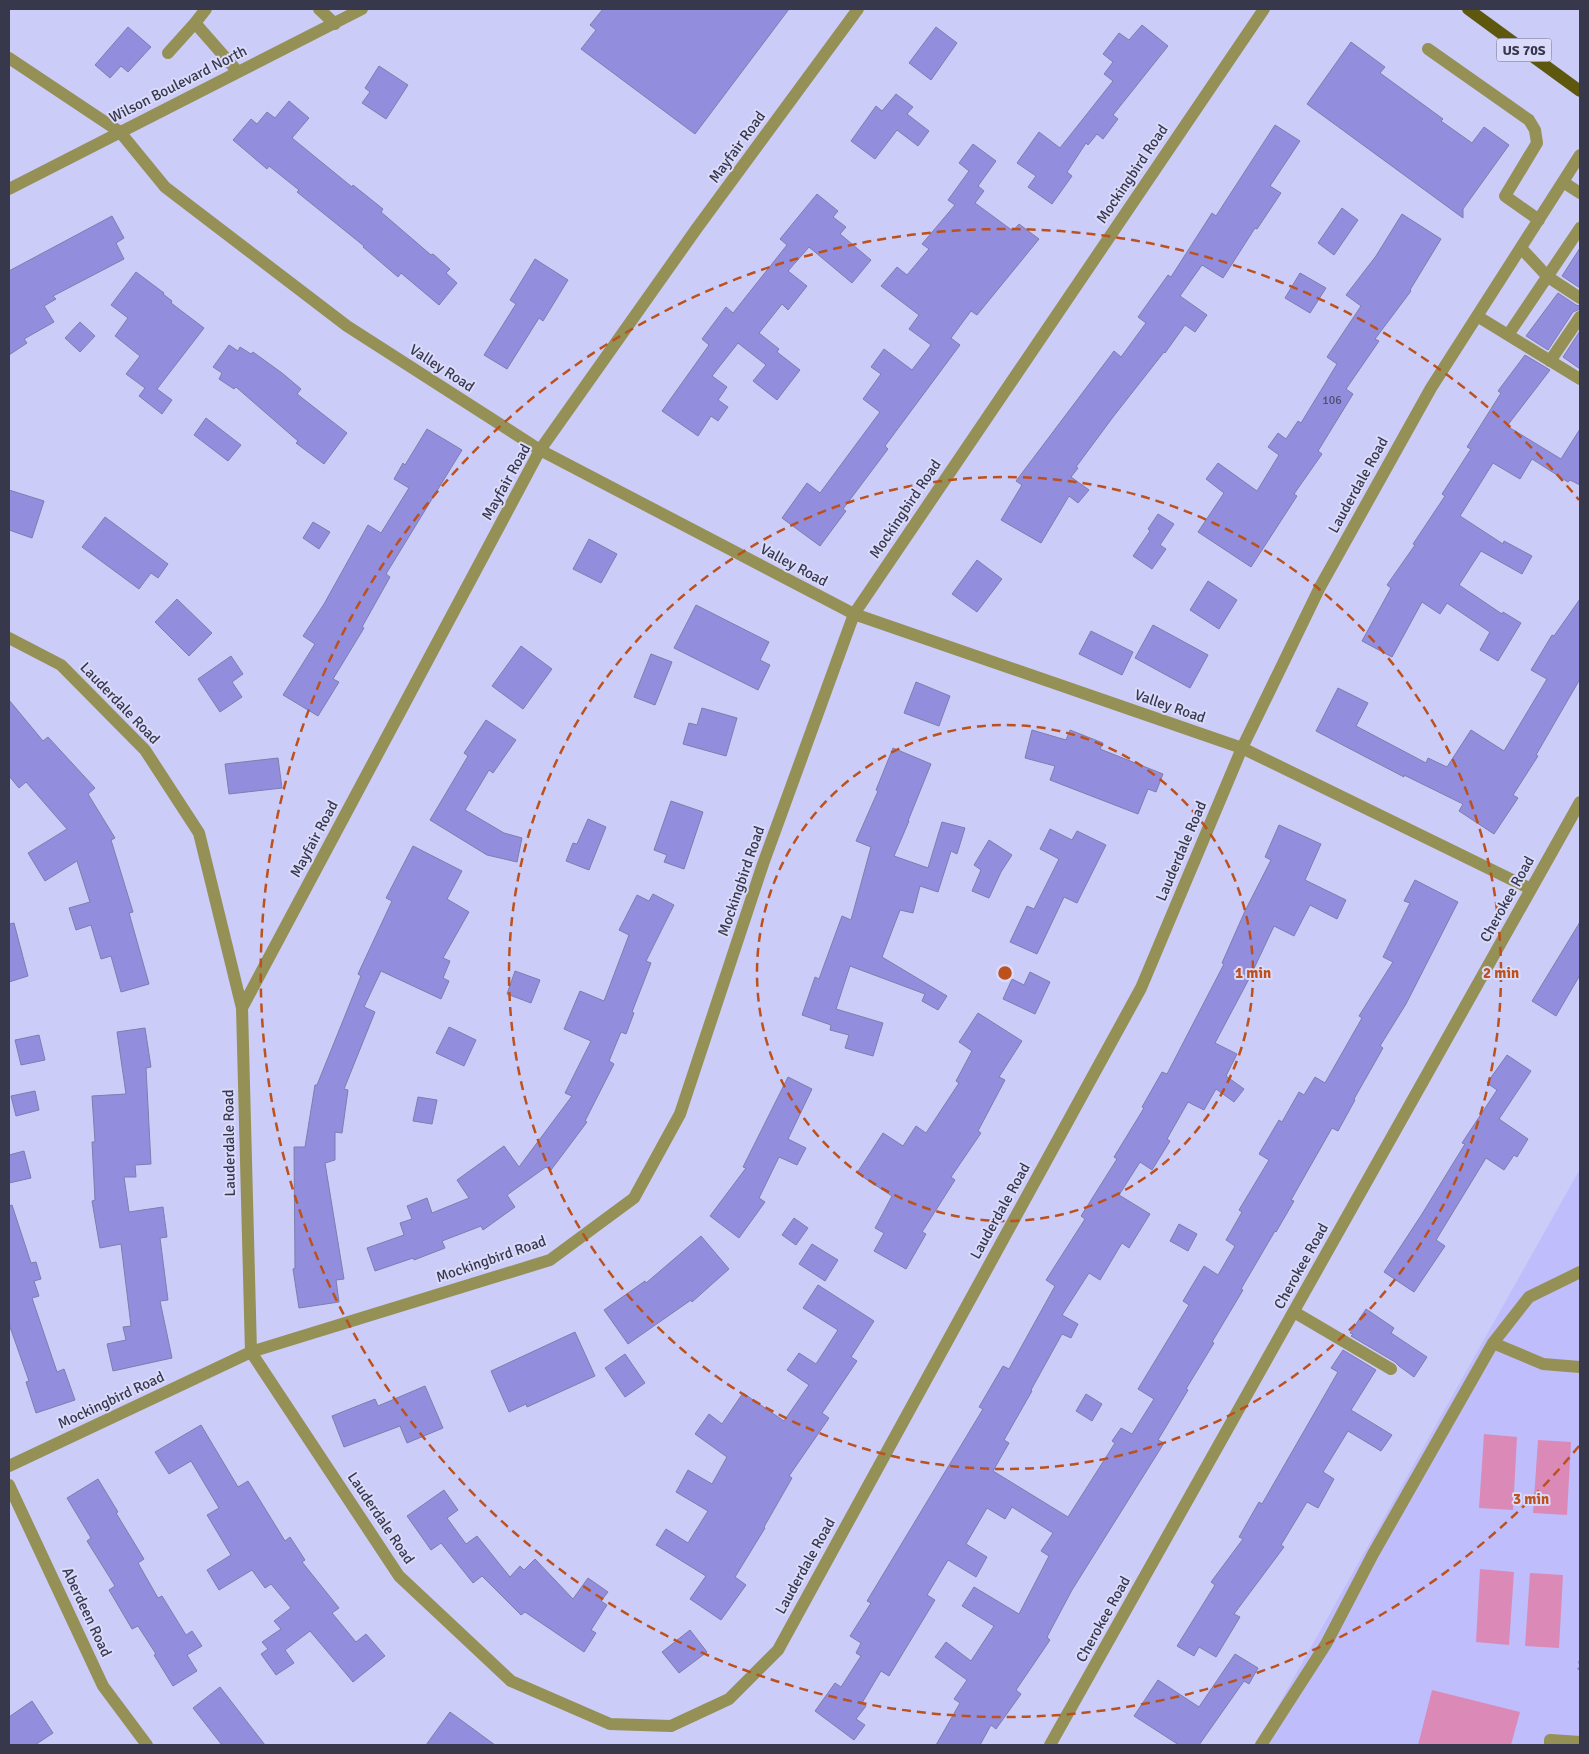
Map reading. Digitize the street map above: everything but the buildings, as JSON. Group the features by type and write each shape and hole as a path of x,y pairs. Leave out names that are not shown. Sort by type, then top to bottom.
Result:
{"main road":[{"name":"US 70S","path":"1468,9 1580,91"}],"street":[{"path":"168,53 206,9"},
{"path":"319,9 335,24"},
{"name":"Wilson Boulevard North","path":"9,189 362,9"},
{"name":"Mayfair Road","path":"242,1008 540,450 697,228 858,9"},
{"name":"Mockingbird Road","path":"9,1466 251,1352 550,1260 634,1198 680,1114 763,864 854,614 1261,10"},
{"path":"195,23 238,72"},
{"path":"1428,49 1530,120 1535,130 1537,143 1505,196 1539,220"},
{"name":"Valley Road","path":"9,58 120,132 165,187 347,326 540,450 854,614 1242,748 1531,889"},
{"name":"Lauderdale Road","path":"9,638 61,665 145,750 199,833 242,1008 251,1352 399,1576 511,1681 610,1724 671,1726 729,1699 778,1650 1141,988 1242,748 1320,587 1431,388 1580,155"},
{"path":"1563,182 1580,193"},
{"path":"1508,335 1580,228"},
{"path":"1521,248 1548,277 1580,298"},
{"path":"1477,316 1580,379"},
{"path":"1550,361 1580,317"},
{"name":"Cherokee Road","path":"1050,1745 1580,802"},
{"path":"1260,1745 1326,1644 1373,1554 1493,1343 1529,1297 1580,1272"},
{"path":"1294,1312 1391,1370"},
{"path":"1493,1343 1543,1364 1580,1367"},
{"name":"Aberdeen Road","path":"9,1485 103,1686 147,1745"},
{"path":"1550,1745 1550,1740 1580,1742"}],"path":[{"path":"1579,1670 1580,1660"}],"shaded area":[{"path":"1580,1169 1580,1745 1256,1745"},
{"path":"1484,1434 1517,1437 1513,1510 1479,1508"},
{"path":"1538,1440 1571,1442 1567,1515 1533,1513"},
{"path":"1480,1569 1514,1572 1509,1645 1476,1642"},
{"path":"1530,1573 1563,1575 1559,1648 1525,1646"},
{"path":"1432,1690 1520,1712 1511,1745 1418,1745"}]}
